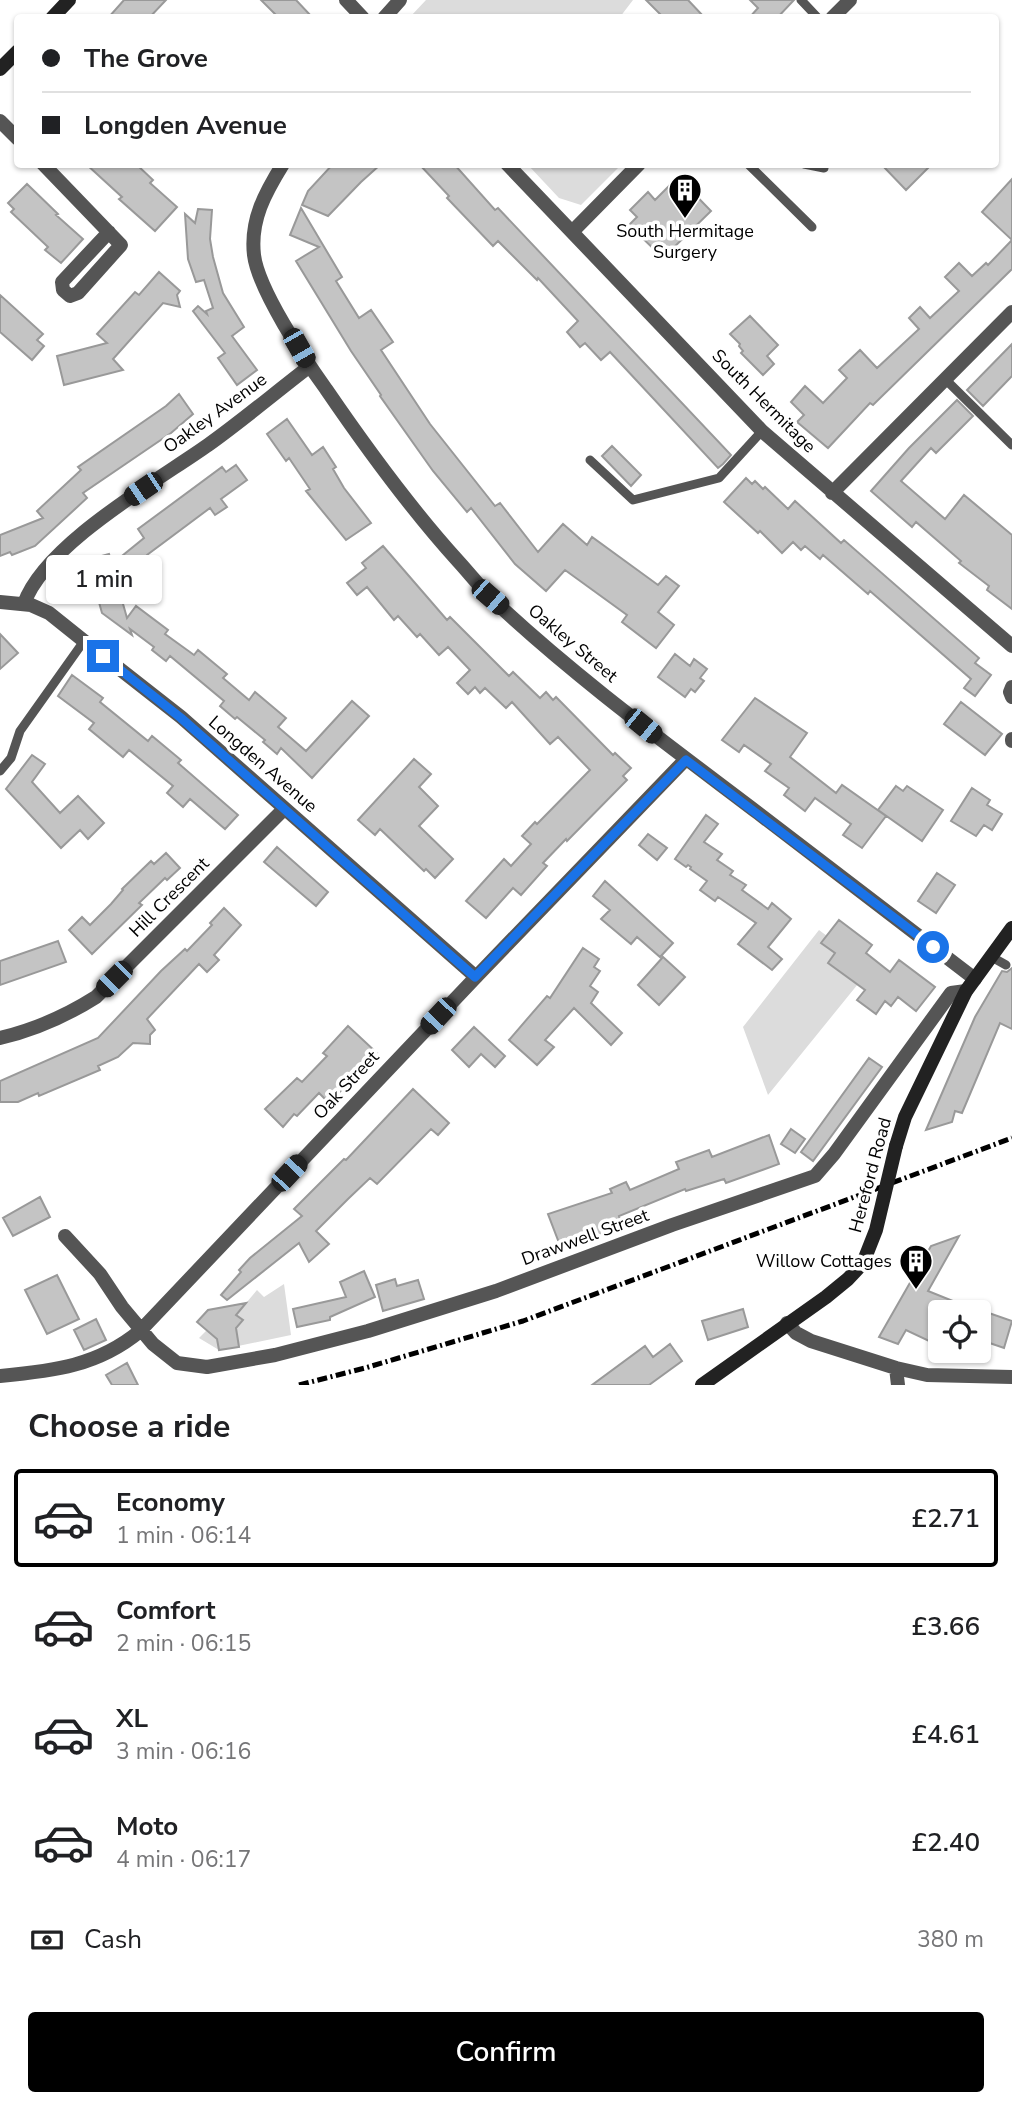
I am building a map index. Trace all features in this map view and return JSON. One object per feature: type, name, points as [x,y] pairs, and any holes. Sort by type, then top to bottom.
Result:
[{"type":"street","points":[[55,14],[69,0]]},
{"type":"street","points":[[346,0],[359,14]]},
{"type":"street","points":[[388,14],[400,0]]},
{"type":"street","points":[[836,14],[850,0]]},
{"type":"street","points":[[0,69],[14,55]]},
{"type":"street","points":[[0,121],[14,135]]},
{"type":"street","points":[[47,168],[109,232],[121,245],[78,293],[70,296],[63,290],[62,282],[109,232]]},
{"type":"street","name":"Oakley Street","points":[[281,168],[262,201],[255,220],[254,258],[259,276],[310,366],[369,452],[432,532],[490,597],[580,675],[686,760],[975,979]]},
{"type":"street","name":"South Hermitage","points":[[511,168],[762,432],[1012,646]]},
{"type":"street","points":[[573,231],[635,168]]},
{"type":"street","points":[[832,492],[1012,312]]},
{"type":"street","name":"Oakley Avenue","points":[[12,603],[98,520],[210,443],[310,366]]},
{"type":"street","name":"Longden Avenue","points":[[12,603],[48,613],[181,718],[475,977]]},
{"type":"street","points":[[1012,687],[1012,697]]},
{"type":"street","name":"Oak Street","points":[[0,1376],[59,1370],[120,1348],[140,1331],[475,977],[686,760]]},
{"type":"street","name":"Hill Crescent","points":[[0,1038],[61,1017],[96,997],[284,809]]},
{"type":"street","name":"Hereford Road","points":[[702,1385],[826,1297],[863,1263],[876,1230],[905,1117],[966,991],[1012,928]]},
{"type":"street","name":"Drawwell Street","points":[[65,1236],[100,1274],[140,1331],[177,1363],[207,1367],[275,1355],[368,1331],[496,1291],[672,1225],[815,1176],[834,1154],[951,993],[966,991]]},
{"type":"street","points":[[787,1323],[796,1333],[811,1340],[896,1368],[927,1375],[1012,1377]]},
{"type":"street","points":[[896,1368],[898,1385]]},
{"type":"lane","points":[[801,0],[814,14]]},
{"type":"lane","points":[[752,168],[812,227]]},
{"type":"lane","points":[[945,379],[1012,445]]},
{"type":"lane","points":[[590,460],[633,500],[719,478],[762,432]]},
{"type":"lane","points":[[0,771],[11,758],[20,731],[84,641]]},
{"type":"lane","points":[[990,956],[1006,965]]},
{"type":"shaded area","points":[[426,0],[633,0],[622,14],[413,14]]},
{"type":"shaded area","points":[[531,168],[618,168],[581,205],[559,198]]},
{"type":"shaded area","points":[[819,930],[827,936],[822,943],[835,953],[828,963],[845,975],[875,963],[768,1095],[743,1027]]},
{"type":"shaded area","points":[[284,1284],[291,1335],[219,1350],[199,1338],[207,1330],[215,1337],[234,1331],[242,1321],[236,1315],[257,1290],[264,1297]]},
{"type":"building","points":[[124,0],[166,0],[153,14],[112,14]]},
{"type":"building","points":[[261,0],[296,0],[309,14],[275,14]]},
{"type":"building","points":[[646,0],[688,0],[701,14],[660,14]]},
{"type":"building","points":[[750,0],[794,0],[781,14],[753,14],[758,8]]},
{"type":"building","points":[[90,168],[140,168],[153,180],[150,183],[177,207],[155,231],[119,199],[122,197]]},
{"type":"building","points":[[329,168],[377,168],[328,216],[302,205],[308,191]]},
{"type":"building","points":[[423,168],[458,168],[731,455],[723,464],[718,468],[610,352],[601,360],[585,343],[580,347],[567,332],[578,321],[538,278],[537,280],[498,241],[493,246],[447,198],[449,196]]},
{"type":"building","points":[[885,168],[928,168],[906,190]]},
{"type":"building","name":"South Hermitage Surgery","points":[[678,177],[711,211],[663,258],[629,225],[637,217],[630,210],[648,192],[655,200]]},
{"type":"building","points":[[1012,179],[1012,240],[982,212]]},
{"type":"building","points":[[27,184],[83,239],[61,263],[45,250],[48,247],[11,212],[14,209],[8,203]]},
{"type":"building","points":[[301,208],[342,277],[336,281],[359,318],[371,310],[393,342],[381,350],[430,424],[495,506],[500,503],[538,552],[563,524],[587,545],[592,537],[658,585],[666,576],[679,586],[658,612],[674,625],[656,648],[622,622],[627,615],[565,570],[546,591],[515,564],[471,508],[467,512],[433,471],[380,396],[296,261],[319,247],[290,235]]},
{"type":"building","points":[[198,209],[212,210],[210,239],[213,257],[223,293],[244,327],[232,336],[257,370],[237,385],[218,358],[225,353],[193,311],[198,306],[207,314],[206,311],[213,308],[204,280],[196,282],[188,259],[185,214],[195,223]]},
{"type":"building","points":[[1012,240],[1012,269],[873,405],[870,403],[828,448],[797,422],[804,415],[791,402],[805,386],[823,403],[847,378],[839,370],[860,350],[877,368],[919,329],[909,318],[920,307],[930,318],[959,291],[945,277],[959,263],[972,276],[986,263],[988,265]]},
{"type":"building","points":[[159,272],[180,291],[177,295],[180,307],[163,303],[113,359],[123,370],[64,385],[57,356],[107,343],[97,334],[135,292],[139,295]]},
{"type":"building","points":[[0,295],[43,334],[37,340],[44,346],[32,360],[0,332]]},
{"type":"building","points":[[750,316],[778,345],[767,356],[774,364],[763,375],[741,353],[743,351],[740,344],[730,334]]},
{"type":"building","points":[[1012,344],[1012,376],[983,406],[967,390]]},
{"type":"building","points":[[179,394],[193,414],[171,433],[83,493],[87,498],[35,546],[12,555],[10,552],[0,556],[0,535],[43,518],[37,511],[81,470],[78,467],[166,406]]},
{"type":"building","points":[[957,400],[973,416],[936,453],[931,448],[901,481],[945,519],[964,495],[1012,535],[1012,609],[987,590],[989,586],[959,563],[961,561],[916,522],[912,527],[871,491]]},
{"type":"building","points":[[287,419],[312,455],[323,447],[336,467],[333,469],[344,488],[371,523],[346,540],[306,491],[310,489],[289,458],[286,461],[267,434]]},
{"type":"building","points":[[612,446],[641,475],[631,486],[602,456]]},
{"type":"building","points":[[236,465],[247,480],[221,499],[227,507],[215,515],[210,508],[147,555],[139,565],[123,573],[120,570],[114,572],[127,618],[136,606],[168,630],[165,634],[194,655],[198,650],[227,674],[223,678],[249,700],[255,692],[286,718],[278,727],[306,751],[352,701],[369,716],[312,778],[281,748],[277,754],[263,742],[265,740],[237,717],[235,719],[220,706],[224,701],[170,656],[166,661],[152,650],[154,647],[130,629],[132,635],[102,613],[87,560],[109,554],[112,564],[144,538],[138,529],[222,467],[226,472]]},
{"type":"building","points":[[746,478],[752,484],[755,481],[763,489],[765,487],[788,509],[795,501],[841,543],[844,540],[979,658],[975,663],[991,675],[975,696],[964,688],[971,679],[870,591],[868,594],[823,555],[820,559],[805,546],[801,550],[793,542],[782,553],[724,502]]},
{"type":"building","points":[[383,546],[447,620],[450,617],[509,676],[513,672],[540,698],[546,692],[553,700],[556,697],[613,755],[615,753],[631,768],[623,776],[627,780],[543,863],[547,866],[521,895],[513,888],[486,918],[466,901],[504,859],[511,866],[531,844],[522,836],[590,770],[558,737],[550,744],[512,702],[506,708],[485,688],[480,693],[475,687],[468,694],[457,683],[470,670],[448,647],[439,655],[420,634],[417,637],[398,616],[394,620],[367,587],[357,595],[347,583],[366,568],[362,563]]},
{"type":"building","points":[[0,634],[18,653],[0,669]]},
{"type":"building","points":[[675,654],[690,666],[694,659],[707,669],[700,678],[704,681],[695,692],[691,689],[685,697],[658,677]]},
{"type":"building","points":[[72,675],[103,698],[100,702],[148,741],[152,736],[181,760],[178,763],[238,815],[225,829],[190,799],[183,807],[167,793],[173,786],[129,750],[123,757],[89,729],[94,723],[58,696]]},
{"type":"building","points":[[755,698],[807,733],[790,757],[836,793],[842,785],[886,816],[862,848],[843,835],[851,824],[815,798],[805,811],[784,795],[789,788],[765,771],[771,764],[744,745],[739,752],[722,740]]},
{"type":"building","points":[[961,702],[1002,734],[985,755],[944,724]]},
{"type":"building","points":[[32,755],[45,764],[32,782],[60,813],[78,796],[104,823],[88,839],[80,830],[61,848],[6,789]]},
{"type":"building","points":[[414,759],[431,774],[419,787],[438,806],[419,826],[453,859],[435,878],[380,829],[375,835],[358,820]]},
{"type":"building","points":[[896,786],[903,791],[907,786],[943,810],[922,841],[878,810]]},
{"type":"building","points":[[972,788],[990,800],[987,805],[1002,814],[992,830],[984,825],[976,836],[951,821]]},
{"type":"building","points":[[706,815],[718,824],[704,842],[722,854],[717,860],[733,871],[730,875],[746,885],[742,890],[768,909],[772,903],[791,919],[768,947],[782,959],[772,970],[738,944],[756,923],[718,897],[715,901],[700,890],[707,881],[690,869],[691,867],[686,867],[675,859]]},
{"type":"building","points":[[648,834],[667,848],[657,860],[639,845]]},
{"type":"building","points":[[277,847],[328,892],[316,906],[264,862]]},
{"type":"building","points":[[166,853],[180,868],[167,880],[165,878],[139,903],[142,905],[92,954],[69,930],[82,917],[90,925],[151,861],[154,864]]},
{"type":"building","points":[[937,873],[955,885],[936,913],[918,901]]},
{"type":"building","points":[[605,881],[673,943],[660,957],[637,937],[631,944],[601,919],[610,910],[593,896]]},
{"type":"building","points":[[224,908],[241,925],[214,955],[219,960],[207,972],[199,964],[147,1019],[155,1030],[150,1035],[150,1044],[133,1043],[118,1057],[98,1066],[100,1070],[39,1096],[38,1093],[18,1102],[0,1102],[0,1081],[98,1038],[161,971],[185,949],[187,951]]},
{"type":"building","points":[[839,920],[872,945],[866,953],[890,972],[899,960],[935,987],[916,1011],[898,997],[891,1006],[885,1001],[876,1014],[857,1000],[865,990],[828,963],[835,953],[821,943]]},
{"type":"building","points":[[58,941],[66,962],[0,985],[0,961]]},
{"type":"building","points":[[583,948],[599,959],[594,967],[600,971],[590,986],[598,992],[591,1003],[622,1033],[611,1045],[574,1008],[545,1040],[554,1047],[537,1065],[509,1040],[547,996],[550,998]]},
{"type":"building","points":[[663,957],[685,977],[659,1005],[638,985]]},
{"type":"building","points":[[1012,968],[1012,1029],[1000,1023],[962,1113],[955,1111],[952,1122],[926,1130],[975,1017],[1002,971],[1007,972]]},
{"type":"building","points":[[348,1026],[377,1053],[329,1103],[319,1093],[283,1127],[265,1109],[297,1078],[302,1082],[327,1056],[323,1053]]},
{"type":"building","points":[[474,1027],[505,1056],[495,1067],[481,1054],[469,1067],[452,1050]]},
{"type":"building","points":[[869,1058],[882,1067],[813,1161],[801,1152]]},
{"type":"building","points":[[413,1089],[449,1123],[438,1135],[431,1129],[377,1184],[370,1178],[348,1199],[316,1231],[329,1244],[309,1262],[299,1243],[227,1300],[221,1295],[250,1258],[302,1216],[294,1209],[346,1160]]},
{"type":"building","points":[[791,1129],[805,1139],[795,1153],[781,1144]]},
{"type":"building","points":[[769,1135],[779,1164],[726,1183],[724,1179],[686,1191],[685,1189],[619,1216],[622,1227],[561,1248],[548,1214],[612,1193],[610,1189],[626,1182],[630,1190],[679,1169],[676,1162],[709,1150],[712,1157]]},
{"type":"building","points":[[40,1197],[50,1217],[13,1236],[3,1218]]},
{"type":"building","name":"Willow Cottages","points":[[959,1236],[928,1291],[950,1300],[928,1300],[928,1341],[906,1330],[898,1344],[879,1337],[931,1246]]},
{"type":"building","points":[[364,1271],[375,1297],[330,1317],[330,1320],[297,1327],[293,1309],[346,1297],[340,1282]]},
{"type":"building","points":[[57,1275],[79,1319],[47,1334],[25,1290]]},
{"type":"building","points":[[395,1279],[397,1286],[418,1280],[424,1299],[383,1311],[376,1285]]},
{"type":"building","points":[[246,1303],[236,1315],[243,1320],[236,1328],[239,1347],[219,1350],[217,1339],[197,1322],[208,1310]]},
{"type":"building","points":[[743,1309],[748,1327],[708,1340],[702,1321]]},
{"type":"building","points":[[991,1314],[1012,1321],[1004,1348],[991,1344]]},
{"type":"building","points":[[96,1319],[106,1340],[84,1350],[74,1330]]},
{"type":"building","points":[[670,1344],[682,1361],[649,1385],[592,1385],[645,1346],[653,1357]]},
{"type":"building","points":[[127,1363],[138,1385],[112,1385],[106,1375]]},
{"type":"railway","points":[[299,1385],[523,1321],[1012,1138]]},
{"type":"place","name":"South Hermitage Surgery","points":[[685,220]]},
{"type":"place","name":"Willow Cottages","points":[[916,1291]]},
{"type":"route","points":[[103,656],[181,718],[475,977],[686,760],[933,947]]}]
